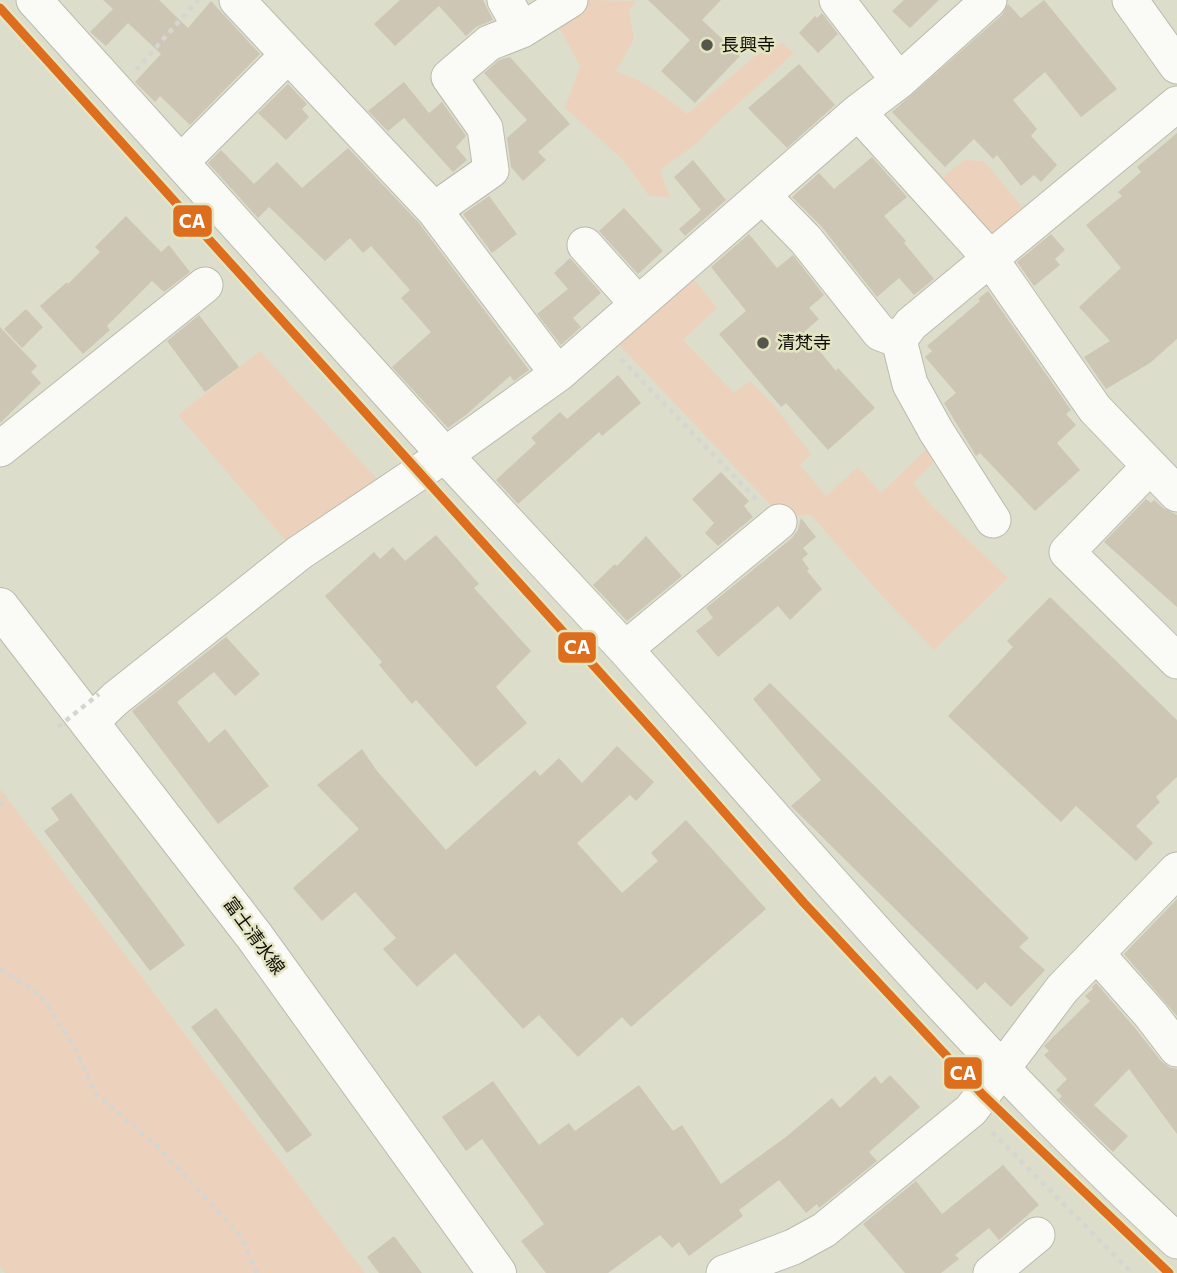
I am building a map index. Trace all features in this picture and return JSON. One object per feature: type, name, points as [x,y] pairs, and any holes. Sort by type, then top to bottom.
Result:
[{"type":"main road","name":"富士清水線","points":[[0,607],[256,937],[497,1273]]},
{"type":"street","points":[[34,0],[445,455],[625,649],[929,989],[1002,1067],[1177,1241]]},
{"type":"street","points":[[237,0],[434,211],[558,374]]},
{"type":"street","points":[[505,0],[522,30]]},
{"type":"street","points":[[434,211],[491,170],[485,128],[449,77],[489,43],[522,30],[570,0]]},
{"type":"street","points":[[838,0],[899,81]]},
{"type":"street","points":[[82,714],[115,699],[299,553],[445,455],[558,374],[858,112],[899,81],[989,0]]},
{"type":"street","points":[[1130,0],[1177,66]]},
{"type":"street","points":[[181,162],[288,55]]},
{"type":"street","points":[[899,340],[911,324],[989,257],[1177,104]]},
{"type":"street","points":[[858,112],[989,257],[1095,409],[1177,494]]},
{"type":"street","points":[[763,196],[806,240],[880,333],[899,340]]},
{"type":"street","points":[[585,245],[637,303]]},
{"type":"street","points":[[0,449],[205,285]]},
{"type":"street","points":[[899,340],[910,384],[936,431],[993,520]]},
{"type":"street","points":[[1149,467],[1067,552],[1177,661]]},
{"type":"street","points":[[625,649],[779,522]]},
{"type":"street","points":[[724,1273],[793,1247],[824,1230],[971,1110],[1062,989],[1177,870]]},
{"type":"street","points":[[1097,954],[1177,1049]]},
{"type":"street","points":[[991,1273],[1037,1235]]},
{"type":"path","points":[[117,92],[198,0]]},
{"type":"path","points":[[601,338],[779,522]]},
{"type":"path","points":[[0,806],[5,796]]},
{"type":"path","points":[[0,969],[40,995],[76,1050],[95,1093],[155,1144],[240,1235],[257,1273]]},
{"type":"path","points":[[971,1110],[1132,1273]]},
{"type":"shaded area","points":[[589,0],[636,1],[629,11],[634,39],[616,71],[653,89],[687,114],[755,56],[782,43],[794,53],[700,141],[660,170],[670,197],[649,196],[624,161],[565,108],[580,66],[560,29]]},
{"type":"shaded area","points":[[909,144],[943,177],[964,160],[984,161],[1029,215],[986,244]]},
{"type":"shaded area","points":[[687,271],[717,308],[683,340],[734,393],[750,381],[772,403],[811,454],[800,465],[826,496],[858,467],[881,493],[932,444],[939,457],[913,483],[932,506],[1008,578],[934,650],[811,515],[780,515],[615,340]]},
{"type":"shaded area","points":[[260,351],[384,487],[293,549],[178,415]]},
{"type":"shaded area","points":[[0,789],[365,1273],[5,1273],[0,1267]]},
{"type":"building","points":[[103,0],[159,0],[188,28],[211,1],[260,54],[190,125],[160,96],[155,102],[135,82],[161,54],[128,23],[106,46],[90,32],[113,9]]},
{"type":"building","points":[[400,0],[483,0],[493,20],[476,27],[466,36],[439,6],[395,46],[374,24]]},
{"type":"building","name":"長興寺","points":[[648,0],[721,0],[702,20],[740,56],[695,103],[661,71],[690,40]]},
{"type":"building","points":[[904,0],[939,0],[910,28],[892,11]]},
{"type":"building","points":[[1044,0],[1117,89],[1081,117],[1045,72],[1013,100],[1037,129],[1031,136],[1057,165],[1041,182],[1034,175],[1021,186],[997,155],[993,159],[974,139],[945,167],[892,112],[1002,15],[1008,4],[1021,18]]},
{"type":"building","points":[[822,13],[838,34],[818,53],[799,33],[815,16],[817,18]]},
{"type":"building","points":[[510,57],[570,124],[538,152],[546,160],[523,181],[511,167],[507,138],[527,120],[484,73],[499,60]]},
{"type":"building","points":[[799,64],[835,105],[787,148],[748,108]]},
{"type":"building","points":[[404,82],[429,113],[442,102],[466,136],[456,147],[467,160],[453,172],[404,118],[388,131],[368,111]]},
{"type":"building","points":[[288,84],[307,104],[302,109],[309,117],[286,140],[258,113]]},
{"type":"building","points":[[1177,133],[1177,339],[1150,363],[1106,389],[1084,357],[1110,341],[1079,307],[1121,268],[1086,225],[1122,196],[1118,192],[1141,172],[1137,167]]},
{"type":"building","points":[[348,148],[419,223],[529,370],[514,381],[510,376],[448,428],[392,367],[431,332],[401,298],[410,290],[371,246],[363,253],[350,238],[325,261],[269,207],[258,218],[208,163],[221,150],[254,184],[277,162],[302,188]]},
{"type":"building","points":[[872,157],[907,197],[884,216],[934,279],[914,295],[899,278],[877,297],[822,227],[792,197],[819,173],[834,189]]},
{"type":"building","points":[[693,160],[726,200],[685,236],[679,229],[701,210],[674,177]]},
{"type":"building","points":[[489,196],[517,234],[492,253],[463,214]]},
{"type":"building","points":[[624,208],[663,251],[638,274],[599,231]]},
{"type":"building","points":[[126,216],[161,252],[169,245],[190,272],[164,292],[152,281],[107,326],[110,330],[83,354],[40,306],[67,282],[68,284],[100,252],[95,247]]},
{"type":"building","points":[[749,234],[777,268],[793,255],[824,295],[809,308],[819,319],[804,332],[836,371],[838,368],[875,408],[828,450],[786,403],[781,407],[719,334],[746,311],[711,267]]},
{"type":"building","points":[[1051,234],[1065,250],[1055,259],[1060,265],[1034,286],[1017,262]]},
{"type":"building","points":[[570,258],[601,293],[573,318],[581,327],[561,345],[537,314],[568,289],[554,273]]},
{"type":"building","points":[[988,291],[1071,410],[1066,414],[1076,425],[1057,443],[1080,470],[1035,511],[980,453],[976,456],[944,403],[956,393],[925,357],[932,351],[927,346]]},
{"type":"building","points":[[26,309],[43,327],[22,348],[4,329]]},
{"type":"building","points":[[199,315],[239,367],[205,392],[167,341]]},
{"type":"building","points":[[0,327],[37,366],[31,372],[41,383],[0,423]]},
{"type":"building","points":[[618,375],[641,403],[602,436],[599,432],[518,504],[496,480],[536,443],[531,438],[560,412],[567,419]]},
{"type":"building","points":[[721,472],[749,501],[744,506],[753,517],[718,546],[705,533],[714,523],[692,499]]},
{"type":"building","points":[[1146,499],[1151,503],[1154,500],[1177,515],[1177,607],[1104,542]]},
{"type":"building","points":[[801,518],[816,537],[803,548],[808,554],[802,559],[809,569],[807,571],[822,589],[790,620],[778,606],[718,657],[696,631],[713,618],[706,608],[792,538],[798,530]]},
{"type":"building","points":[[436,535],[479,584],[474,588],[531,651],[496,687],[527,723],[476,767],[416,700],[412,704],[379,665],[382,662],[325,596],[374,552],[380,559],[393,547],[405,561]]},
{"type":"building","points":[[646,536],[682,576],[627,621],[593,585],[615,564],[617,566]]},
{"type":"building","points":[[1050,597],[1177,720],[1177,777],[1156,797],[1160,802],[1136,826],[1153,843],[1136,861],[1076,806],[1061,822],[948,716],[1013,647],[1007,641]]},
{"type":"building","points":[[226,637],[260,674],[235,696],[214,672],[177,702],[209,743],[225,729],[269,786],[218,824],[132,711]]},
{"type":"building","points":[[770,683],[1029,938],[1019,947],[1045,970],[1011,1007],[985,982],[977,990],[791,806],[821,780],[753,699]]},
{"type":"building","points":[[617,746],[654,782],[636,801],[630,795],[577,843],[622,893],[658,861],[651,853],[686,820],[766,909],[631,1027],[622,1017],[578,1057],[539,1015],[523,1029],[455,953],[417,987],[383,949],[396,938],[355,892],[322,921],[293,888],[359,829],[317,785],[362,749],[377,771],[446,850],[535,770],[540,776],[559,758],[582,783]]},
{"type":"building","points":[[71,793],[185,945],[150,971],[44,831],[59,820],[51,808]]},
{"type":"building","points":[[1177,899],[1177,1016],[1124,954]]},
{"type":"building","points":[[1096,983],[1161,1061],[1177,1069],[1177,1134],[1129,1069],[1094,1105],[1128,1136],[1113,1152],[1059,1099],[1062,1096],[1056,1090],[1067,1079],[1044,1055],[1049,1051],[1044,1046],[1090,1001],[1085,996]]},
{"type":"building","points":[[216,1008],[312,1135],[287,1153],[191,1027]]},
{"type":"building","points":[[890,1075],[920,1107],[869,1152],[877,1161],[819,1208],[817,1204],[806,1213],[779,1180],[739,1210],[743,1216],[689,1256],[679,1242],[672,1248],[660,1235],[608,1273],[546,1273],[521,1241],[544,1224],[482,1139],[466,1151],[442,1117],[493,1081],[539,1145],[569,1123],[575,1131],[639,1085],[673,1131],[682,1125],[721,1184],[786,1137],[832,1098],[840,1108],[875,1076],[881,1084]]},
{"type":"building","points":[[1003,1165],[1039,1205],[999,1240],[989,1228],[955,1255],[959,1259],[941,1273],[905,1273],[863,1224],[916,1181],[942,1214]]},
{"type":"building","points":[[394,1236],[422,1273],[379,1273],[367,1257]]},
{"type":"transit line","name":"CA","points":[[0,8],[659,738],[804,903],[983,1095],[1169,1273]]},
{"type":"place","name":"長興寺","points":[[707,45]]},
{"type":"place","name":"清梵寺","points":[[763,343]]}]
